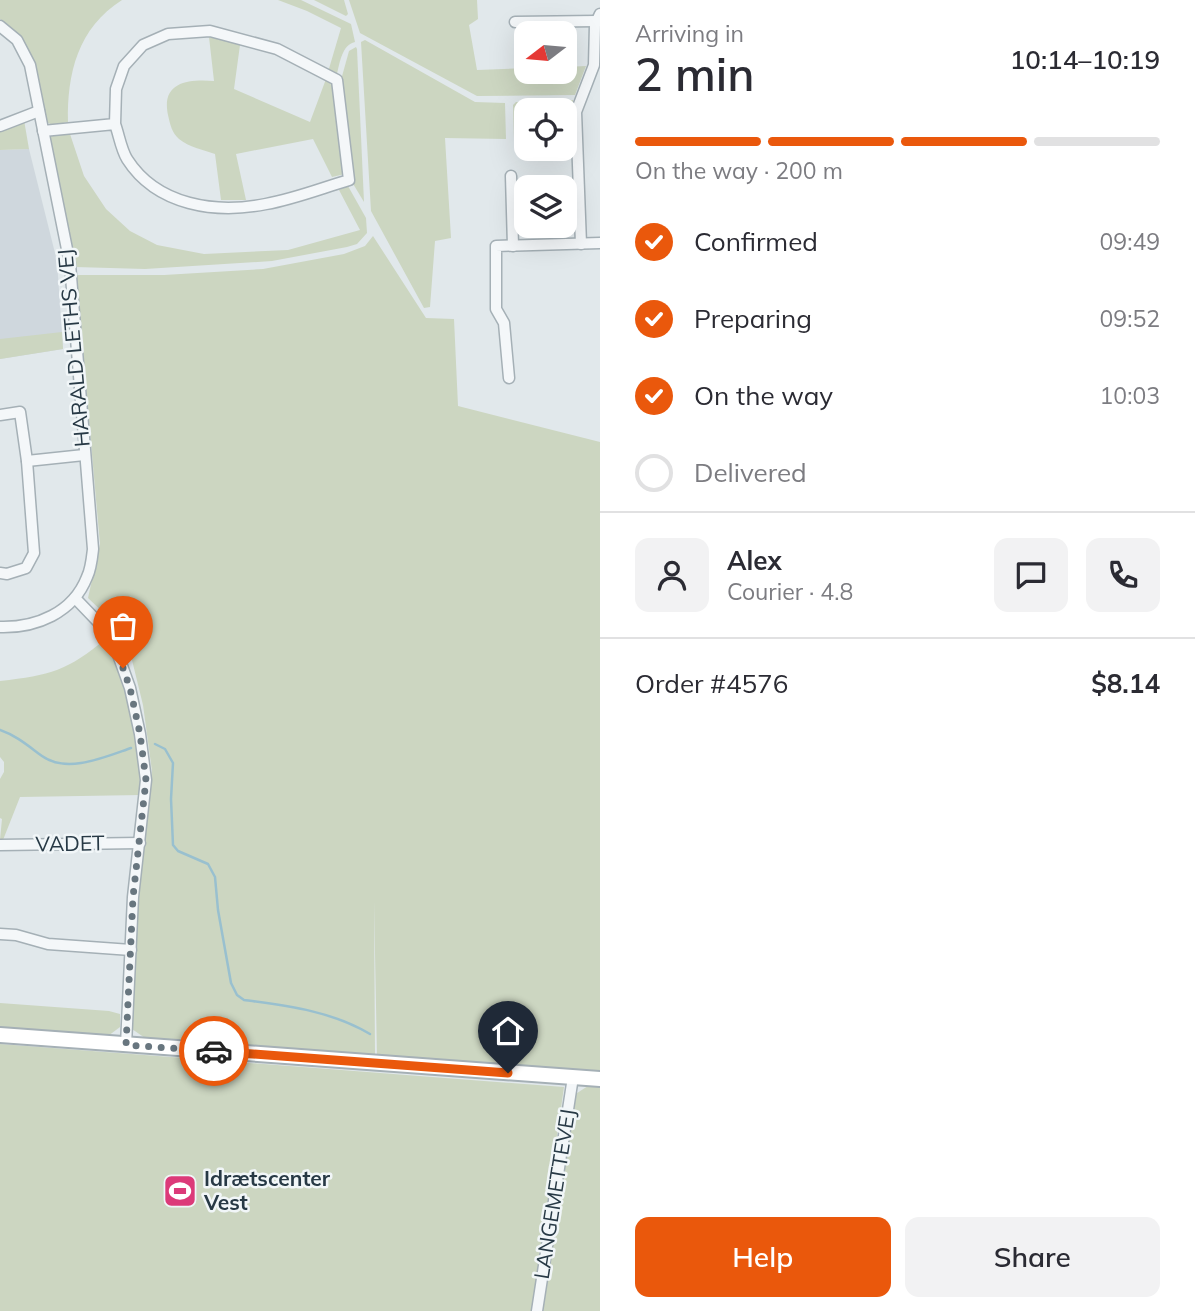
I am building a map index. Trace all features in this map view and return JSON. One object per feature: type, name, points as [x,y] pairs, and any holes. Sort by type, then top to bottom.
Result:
[{"type":"street","points":[[556,21],[597,20],[594,65],[576,112],[582,244]]},
{"type":"street","name":"HARALD LETHS VEJ","points":[[0,26],[18,40],[30,65],[70,264],[93,550],[87,577],[75,598],[55,615],[32,625],[0,627]]},
{"type":"street","points":[[210,32],[277,49],[337,80],[349,180],[266,204],[215,208],[177,201],[145,181],[126,158],[115,124],[116,89],[124,66],[143,45],[168,34],[210,32]]},
{"type":"street","points":[[0,126],[39,111]]},
{"type":"street","points":[[43,131],[115,124]]},
{"type":"street","points":[[511,176],[513,246]]},
{"type":"street","points":[[509,378],[503,323],[496,309],[496,246],[600,243]]},
{"type":"street","points":[[0,415],[20,412],[27,461],[34,553],[26,568],[7,574],[0,573]]},
{"type":"street","points":[[27,461],[84,455]]},
{"type":"street","points":[[75,598],[100,624],[116,649],[130,688],[146,780],[133,897],[126,1045]]},
{"type":"street","name":"VADET","points":[[0,845],[140,843]]},
{"type":"street","points":[[0,934],[16,935],[48,944],[131,950]]},
{"type":"street","points":[[0,1035],[600,1079]]},
{"type":"street","name":"LANGEMETTEVEJ","points":[[537,1311],[573,1077]]},
{"type":"shaded area","points":[[29,149],[57,261],[63,349],[0,359],[0,150]]},
{"type":"green space","points":[[0,0],[122,0],[95,24],[78,53],[70,86],[68,122],[53,125],[46,122],[30,54],[14,31],[0,19]]},
{"type":"green space","points":[[278,0],[301,0],[351,24],[355,42],[344,50],[337,74],[328,72],[341,28]]},
{"type":"green space","points":[[314,0],[344,0],[348,14],[346,16]]},
{"type":"green space","points":[[349,0],[477,0],[478,19],[469,25],[477,70],[514,69],[514,84],[578,84],[578,66],[586,66],[575,95],[477,96],[360,33]]},
{"type":"green space","points":[[209,37],[240,45],[234,89],[310,122],[326,79],[336,90],[345,174],[332,177],[313,139],[236,154],[246,200],[221,200],[215,154],[183,142],[177,137],[171,125],[167,104],[169,95],[179,85],[186,82],[214,81]]},
{"type":"green space","points":[[365,40],[475,102],[505,103],[506,139],[445,138],[451,238],[435,241],[430,307],[424,308],[371,211],[361,42]]},
{"type":"green space","points":[[356,47],[364,202],[352,182],[341,80],[349,51]]},
{"type":"green space","points":[[24,120],[29,149],[0,150],[0,130]]},
{"type":"green space","points":[[53,134],[70,134],[84,176],[106,209],[130,231],[157,245],[204,254],[288,250],[360,230],[339,190],[348,186],[366,218],[367,233],[357,244],[347,247],[272,261],[145,269],[75,267],[49,139]]},
{"type":"green space","points":[[373,236],[426,318],[454,319],[458,406],[600,442],[600,1072],[377,1057],[374,901],[375,1057],[145,1038],[132,1029],[138,903],[152,771],[143,705],[131,656],[111,620],[88,598],[100,544],[76,275],[164,275],[263,269],[344,254],[365,246]]},
{"type":"green space","points":[[62,332],[63,349],[0,359],[0,339]]},
{"type":"green space","points":[[107,638],[122,671],[133,714],[140,758],[141,795],[20,797],[3,840],[0,840],[0,779],[4,772],[4,762],[0,757],[0,681],[58,670],[81,658]]},
{"type":"green space","points":[[0,1003],[109,1011],[120,1014],[120,1027],[108,1036],[0,1028]]},
{"type":"green space","name":"Idrætscenter Vest","points":[[0,1044],[564,1087],[532,1311],[0,1311]]},
{"type":"green space","points":[[588,1086],[600,1087],[600,1311],[543,1311],[574,1095]]},
{"type":"waterway","points":[[0,730],[17,738],[42,756],[63,764],[86,762],[131,748]]},
{"type":"waterway","points":[[155,744],[165,749],[173,763],[173,845],[178,851],[208,864],[215,877],[231,983],[237,995],[244,1000],[325,1015],[370,1034]]},
{"type":"way so far","points":[[123,668],[140,734],[146,780],[133,897],[126,1045],[214,1051]]},
{"type":"place","name":"Idrætscenter Vest","points":[[180,1191]]},
{"type":"route","points":[[214,1051],[508,1073]]}]
